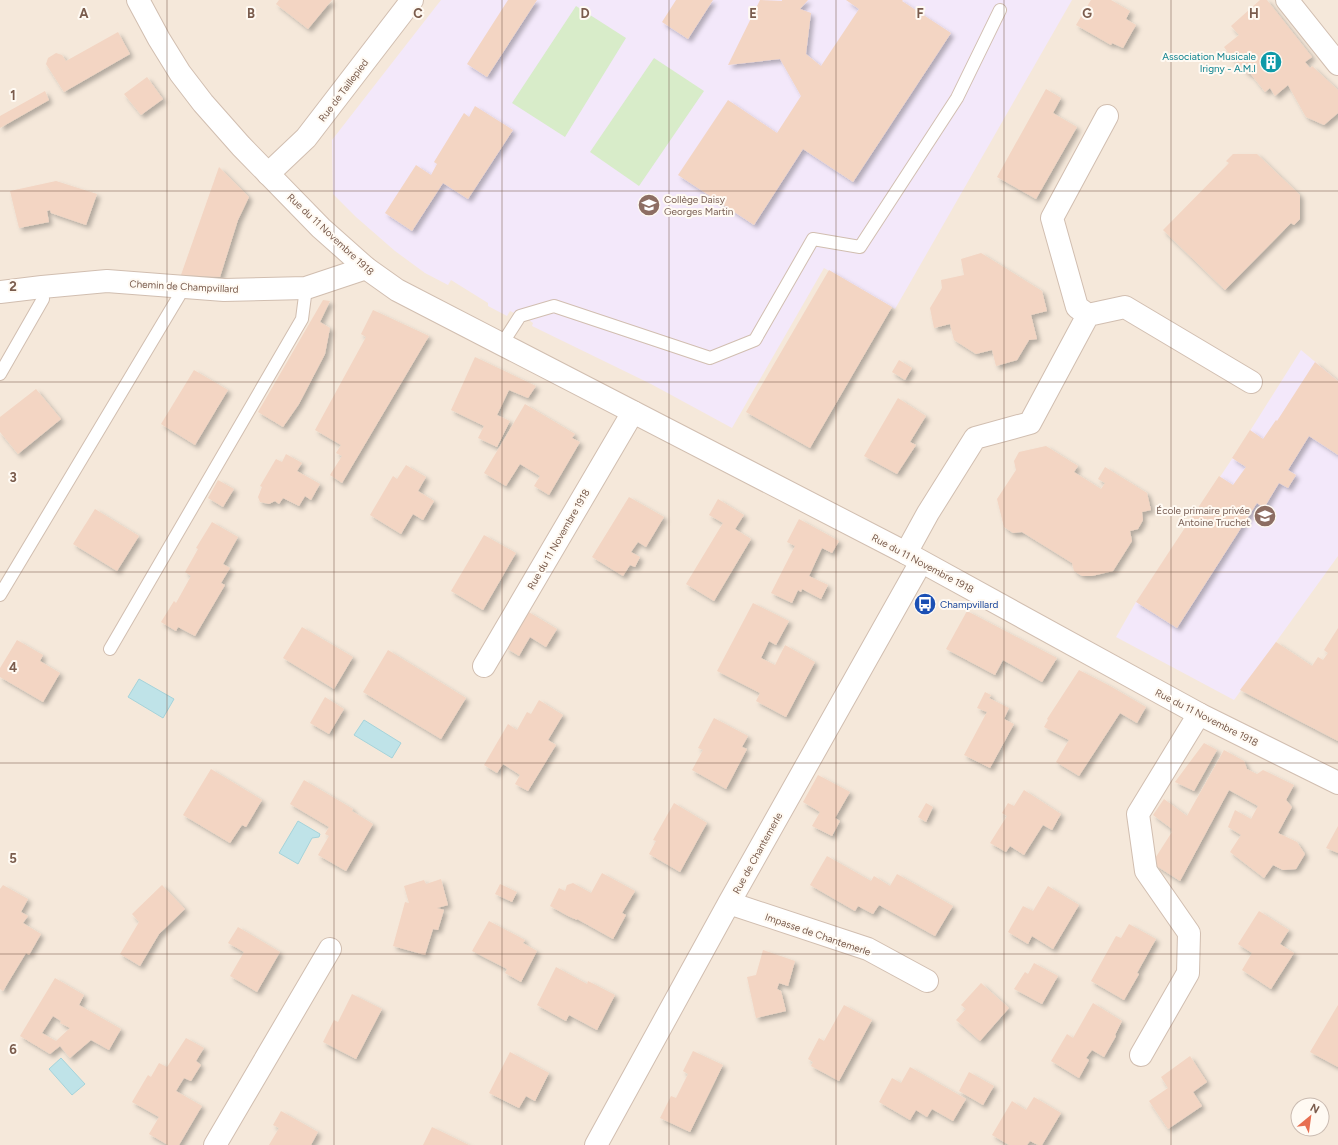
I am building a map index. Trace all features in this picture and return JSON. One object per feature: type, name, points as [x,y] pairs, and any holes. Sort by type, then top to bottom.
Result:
[{"type":"street","name":"Rue du 11 Novembre 1918","points":[[138,0],[159,39],[180,73],[203,103],[241,146],[311,218],[366,268],[397,290],[452,320],[502,344],[914,557],[1199,714],[1338,783]]},
{"type":"street","name":"Rue de Taillepied","points":[[268,174],[306,138],[412,0]]},
{"type":"street","points":[[1287,0],[1338,64]]},
{"type":"street","points":[[1107,116],[1052,218],[1077,307],[1088,315],[1125,307],[1251,382]]},
{"type":"street","name":"Chemin de Champvillard","points":[[0,292],[107,281],[181,288],[224,290],[306,288],[366,268]]},
{"type":"street","name":"Rue de Chantemerle","points":[[596,1145],[914,557],[928,513],[975,438],[1030,423],[1088,315]]},
{"type":"street","name":"Rue du 11 Novembre 1918","points":[[484,666],[633,412]]},
{"type":"street","points":[[1141,1055],[1188,973],[1189,933],[1146,871],[1138,814],[1199,714]]},
{"type":"street","name":"Impasse de Chantemerle","points":[[728,903],[868,949],[927,981]]},
{"type":"street","points":[[215,1145],[330,949]]},
{"type":"lane","points":[[502,344],[520,316],[554,306],[710,358],[755,340],[813,239],[860,247],[957,98],[1000,10]]},
{"type":"lane","points":[[0,374],[43,299],[42,287]]},
{"type":"lane","points":[[0,595],[179,296],[181,288]]},
{"type":"lane","points":[[110,649],[302,318],[306,288]]},
{"type":"shaded area","points":[[0,0],[1338,0],[1338,1145],[0,1145]]},
{"type":"shaded area","name":"Collège Daisy Georges Martin","points":[[441,0],[1072,0],[895,309],[824,268],[732,428],[651,384],[532,326],[533,323],[529,320],[510,311],[507,316],[488,306],[488,303],[451,280],[448,285],[425,273],[395,251],[356,217],[333,194],[332,140]]},
{"type":"shaded area","name":"École primaire privée Antoine Truchet","points":[[1301,350],[1338,381],[1338,556],[1234,700],[1116,637],[1136,602],[1238,450]]},
{"type":"green space","points":[[576,6],[626,38],[565,137],[512,103]]},
{"type":"green space","points":[[654,58],[704,91],[639,186],[590,152]]},
{"type":"water","points":[[139,679],[174,699],[163,718],[128,697]]},
{"type":"water","points":[[364,720],[401,743],[392,758],[354,735]]},
{"type":"water","points":[[298,821],[320,834],[319,837],[312,838],[298,864],[279,853]]},
{"type":"water","points":[[61,1058],[85,1084],[72,1095],[49,1069]]},
{"type":"building","points":[[279,0],[332,0],[308,29],[276,4]]},
{"type":"building","points":[[508,0],[537,0],[487,77],[467,64]]},
{"type":"building","points":[[676,0],[713,0],[688,39],[662,22]]},
{"type":"building","points":[[760,0],[808,0],[800,9],[811,13],[806,54],[821,66],[859,9],[846,0],[903,0],[902,1],[951,33],[853,182],[803,149],[754,225],[678,175],[728,100],[777,133],[801,96],[780,59],[728,65]]},
{"type":"building","points":[[1091,0],[1111,0],[1130,11],[1126,19],[1136,25],[1123,48],[1112,43],[1111,45],[1076,25]]},
{"type":"building","name":"Association Musicale Irigny - A.M.I","points":[[1260,0],[1267,0],[1312,57],[1305,62],[1310,68],[1312,66],[1338,90],[1338,113],[1324,125],[1306,117],[1288,85],[1275,96],[1270,88],[1265,92],[1250,73],[1248,74],[1238,63],[1237,64],[1224,47],[1239,35],[1231,26]]},
{"type":"building","points":[[118,32],[130,54],[64,92],[46,64],[48,58],[56,53],[62,55],[66,61]]},
{"type":"building","points":[[147,77],[163,99],[141,115],[124,94]]},
{"type":"building","points":[[1046,89],[1061,98],[1053,113],[1077,127],[1036,199],[997,177]]},
{"type":"building","points":[[45,91],[49,100],[0,128],[0,116]]},
{"type":"building","points":[[475,106],[513,130],[468,199],[443,183],[412,231],[385,213],[416,165],[431,175],[437,164],[434,162],[464,113],[469,117]]},
{"type":"building","points":[[1233,154],[1257,154],[1300,195],[1300,219],[1294,225],[1291,223],[1225,290],[1163,230],[1229,163],[1226,161]]},
{"type":"building","points":[[219,167],[249,197],[238,220],[220,277],[181,275]]},
{"type":"building","points":[[56,181],[97,194],[86,225],[51,213],[50,210],[47,211],[49,222],[19,228],[10,191]]},
{"type":"building","points":[[981,253],[1042,291],[1047,311],[1031,315],[1037,339],[1029,340],[1017,360],[996,366],[992,350],[976,354],[954,340],[950,324],[934,328],[930,308],[942,288],[941,280],[964,275],[961,259]]},
{"type":"building","points":[[829,270],[892,307],[810,448],[746,412]]},
{"type":"building","points":[[323,300],[330,301],[320,322],[330,328],[325,354],[299,404],[283,427],[258,412]]},
{"type":"building","points":[[373,310],[429,336],[342,483],[330,475],[342,456],[336,453],[341,445],[315,430],[366,337],[361,334]]},
{"type":"building","points":[[475,357],[536,386],[528,398],[509,390],[497,415],[510,421],[497,447],[478,438],[484,426],[451,410]]},
{"type":"building","points":[[899,360],[912,368],[905,380],[892,372]]},
{"type":"building","points":[[1315,362],[1338,381],[1338,455],[1309,436],[1288,470],[1296,475],[1288,488],[1279,483],[1264,508],[1257,503],[1177,628],[1136,602],[1219,476],[1233,485],[1246,467],[1232,458],[1250,430],[1263,439],[1276,420],[1277,421]]},
{"type":"building","points":[[194,370],[228,390],[195,445],[161,424]]},
{"type":"building","points":[[36,389],[61,419],[18,454],[0,432],[0,417]]},
{"type":"building","points":[[898,398],[926,416],[910,442],[916,445],[897,474],[864,456]]},
{"type":"building","points":[[525,404],[575,434],[572,438],[580,442],[549,495],[534,486],[540,476],[520,464],[506,486],[484,473]]},
{"type":"building","points":[[1046,446],[1078,466],[1074,472],[1101,489],[1105,483],[1098,479],[1105,467],[1147,493],[1151,510],[1142,512],[1143,520],[1138,529],[1130,531],[1132,541],[1113,571],[1092,576],[1082,576],[1074,571],[1072,563],[1022,532],[1013,533],[1004,527],[997,499],[1016,470],[1014,461],[1019,452]]},
{"type":"building","points":[[286,454],[302,463],[297,471],[320,484],[311,500],[305,496],[299,506],[283,498],[279,504],[275,501],[269,504],[260,502],[258,497],[262,487],[260,486],[276,459],[282,462]]},
{"type":"building","points":[[406,465],[426,477],[418,491],[434,501],[423,520],[413,514],[401,534],[370,515],[393,476],[397,479]]},
{"type":"building","points":[[218,480],[234,489],[223,507],[208,498]]},
{"type":"building","points":[[629,497],[664,517],[646,547],[638,542],[631,552],[640,557],[635,567],[630,565],[623,576],[592,557]]},
{"type":"building","points":[[718,499],[744,515],[735,529],[751,539],[714,601],[686,584],[723,523],[709,515]]},
{"type":"building","points":[[95,509],[139,536],[117,571],[73,544]]},
{"type":"building","points":[[799,519],[839,541],[832,553],[822,548],[809,576],[828,585],[821,599],[802,589],[801,592],[798,590],[792,603],[771,593],[795,546],[787,542]]},
{"type":"building","points":[[212,522],[238,537],[223,564],[230,568],[221,583],[225,585],[195,636],[178,627],[176,631],[161,622],[174,601],[176,603],[191,576],[185,572],[198,549],[196,548]]},
{"type":"building","points":[[484,535],[516,553],[483,610],[451,591]]},
{"type":"building","points":[[753,603],[789,621],[776,645],[769,641],[761,658],[775,665],[785,645],[815,662],[786,717],[756,701],[760,693],[717,671]]},
{"type":"building","points":[[527,611],[557,629],[546,647],[530,637],[519,656],[506,648]]},
{"type":"building","points":[[967,611],[1057,658],[1042,682],[1003,660],[995,675],[946,649]]},
{"type":"building","points":[[302,627],[353,657],[334,689],[283,658]]},
{"type":"building","points":[[1338,628],[1338,741],[1240,690],[1276,642],[1312,666],[1318,657],[1323,660],[1328,653],[1324,650]]},
{"type":"building","points":[[17,640],[43,655],[40,661],[60,673],[43,702],[0,677],[0,668]]},
{"type":"building","points":[[388,650],[466,698],[441,739],[363,692]]},
{"type":"building","points":[[1079,670],[1146,707],[1137,723],[1120,713],[1079,776],[1056,762],[1069,740],[1044,727],[1048,720],[1047,719]]},
{"type":"building","points":[[985,692],[991,695],[989,698],[1009,708],[1004,719],[1014,724],[990,768],[964,755],[987,712],[977,708]]},
{"type":"building","points":[[325,697],[344,709],[329,734],[310,723]]},
{"type":"building","points":[[539,700],[563,715],[548,740],[556,745],[528,791],[515,784],[520,775],[503,764],[497,773],[484,765],[508,724],[517,730],[527,712],[531,714]]},
{"type":"building","points":[[714,718],[748,736],[742,747],[747,749],[726,789],[692,770],[703,750],[698,748]]},
{"type":"building","points":[[1204,743],[1217,750],[1194,791],[1175,782]]},
{"type":"building","points":[[1224,750],[1244,761],[1247,769],[1257,774],[1263,770],[1294,785],[1286,800],[1292,807],[1278,833],[1297,842],[1305,854],[1296,869],[1283,870],[1273,865],[1264,878],[1230,852],[1241,835],[1228,827],[1235,810],[1251,819],[1258,806],[1229,790],[1180,881],[1152,863],[1172,832],[1172,829],[1153,815],[1164,799],[1187,816]]},
{"type":"building","points":[[211,769],[262,800],[246,827],[242,825],[230,843],[183,815]]},
{"type":"building","points":[[818,775],[850,792],[835,818],[840,821],[832,836],[812,826],[820,812],[803,802]]},
{"type":"building","points":[[304,780],[353,809],[352,811],[373,824],[346,871],[318,855],[329,836],[325,834],[329,827],[290,804]]},
{"type":"building","points":[[1024,790],[1061,814],[1052,830],[1043,825],[1024,855],[1010,846],[1006,852],[990,843],[1007,816],[1002,813],[1008,803],[1014,806]]},
{"type":"building","points":[[674,803],[707,823],[680,872],[649,854],[656,841],[653,840]]},
{"type":"building","points":[[926,803],[933,807],[926,822],[918,817]]},
{"type":"building","points":[[1338,826],[1338,853],[1326,848]]},
{"type":"building","points":[[827,856],[871,881],[874,876],[890,886],[897,874],[953,906],[935,936],[879,905],[873,914],[858,906],[855,911],[810,885]]},
{"type":"building","points":[[602,873],[635,891],[622,913],[626,915],[613,939],[550,906],[559,888],[565,891],[567,885],[573,883],[591,893]]},
{"type":"building","points":[[441,879],[448,905],[437,908],[444,910],[438,930],[433,929],[425,955],[393,946],[405,902],[409,903],[404,886],[424,880],[426,884]]},
{"type":"building","points":[[500,884],[517,892],[512,902],[495,894]]},
{"type":"building","points":[[3,885],[28,899],[21,912],[28,916],[23,923],[41,934],[29,955],[26,953],[3,991],[0,989],[0,889]]},
{"type":"building","points":[[162,885],[185,909],[159,934],[140,966],[120,954],[139,922],[132,914]]},
{"type":"building","points":[[1048,886],[1079,905],[1053,949],[1032,936],[1028,944],[1008,932],[1023,906],[1033,911]]},
{"type":"building","points":[[1259,911],[1289,930],[1280,944],[1294,953],[1271,989],[1242,970],[1252,953],[1238,944]]},
{"type":"building","points":[[489,921],[525,940],[523,943],[537,951],[521,982],[505,973],[507,969],[472,951]]},
{"type":"building","points":[[1129,924],[1156,939],[1137,973],[1139,974],[1124,1000],[1091,981],[1116,936],[1121,938]]},
{"type":"building","points":[[238,927],[280,952],[257,992],[230,976],[244,952],[228,943]]},
{"type":"building","points":[[763,950],[795,961],[788,986],[779,983],[777,989],[781,991],[786,1011],[756,1018],[747,977],[756,975]]},
{"type":"building","points":[[1034,963],[1058,976],[1042,1004],[1014,989],[1025,972],[1028,974]]},
{"type":"building","points":[[556,967],[587,984],[588,981],[615,995],[597,1030],[569,1015],[566,1021],[537,1005]]},
{"type":"building","points":[[55,978],[84,995],[79,1005],[121,1029],[109,1050],[91,1040],[70,1058],[60,1046],[50,1054],[20,1036]],"holes":[[[53,1016],[61,1021],[60,1023],[70,1028],[56,1041],[42,1033]]]},
{"type":"building","points":[[981,983],[1009,1008],[980,1041],[956,1020],[966,1009],[961,1005]]},
{"type":"building","points":[[352,994],[382,1009],[356,1059],[323,1042],[334,1020],[338,1022]]},
{"type":"building","points":[[1093,1003],[1122,1021],[1115,1035],[1116,1036],[1104,1057],[1092,1050],[1086,1058],[1089,1060],[1079,1078],[1051,1061],[1067,1034],[1073,1038]]},
{"type":"building","points":[[844,1005],[872,1020],[839,1081],[811,1066],[813,1062],[808,1059],[819,1038],[824,1041]]},
{"type":"building","points":[[1338,1005],[1338,1067],[1310,1052]]},
{"type":"building","points":[[186,1038],[204,1048],[196,1061],[201,1065],[191,1081],[184,1078],[176,1091],[202,1106],[179,1145],[168,1145],[149,1134],[159,1117],[132,1102],[148,1075],[151,1077],[159,1063],[167,1067]]},
{"type":"building","points":[[693,1051],[723,1065],[690,1132],[660,1118],[671,1096],[676,1098],[688,1074],[683,1071]]},
{"type":"building","points":[[510,1052],[549,1073],[535,1101],[526,1096],[519,1108],[489,1093]]},
{"type":"building","points":[[1190,1056],[1207,1082],[1193,1092],[1202,1106],[1168,1129],[1149,1101],[1168,1088],[1161,1077]]},
{"type":"building","points":[[910,1067],[966,1099],[953,1121],[932,1109],[927,1117],[916,1110],[910,1120],[879,1102],[892,1078],[901,1083]]},
{"type":"building","points":[[969,1072],[994,1086],[983,1105],[959,1091]]},
{"type":"building","points":[[1034,1097],[1061,1113],[1042,1145],[1038,1145],[1030,1141],[1027,1145],[1009,1145],[992,1135],[1012,1101],[1026,1110]]},
{"type":"building","points":[[281,1111],[318,1132],[311,1145],[269,1145],[279,1128],[273,1125]]},
{"type":"building","points":[[432,1127],[469,1145],[423,1145]]},
{"type":"place","name":"Association Musicale Irigny - A.M.I","points":[[1271,62]]},
{"type":"place","name":"Collège Daisy Georges Martin","points":[[649,205]]},
{"type":"place","name":"École primaire privée Antoine Truchet","points":[[1265,516]]},
{"type":"place","name":"Champvillard","points":[[925,604]]}]
